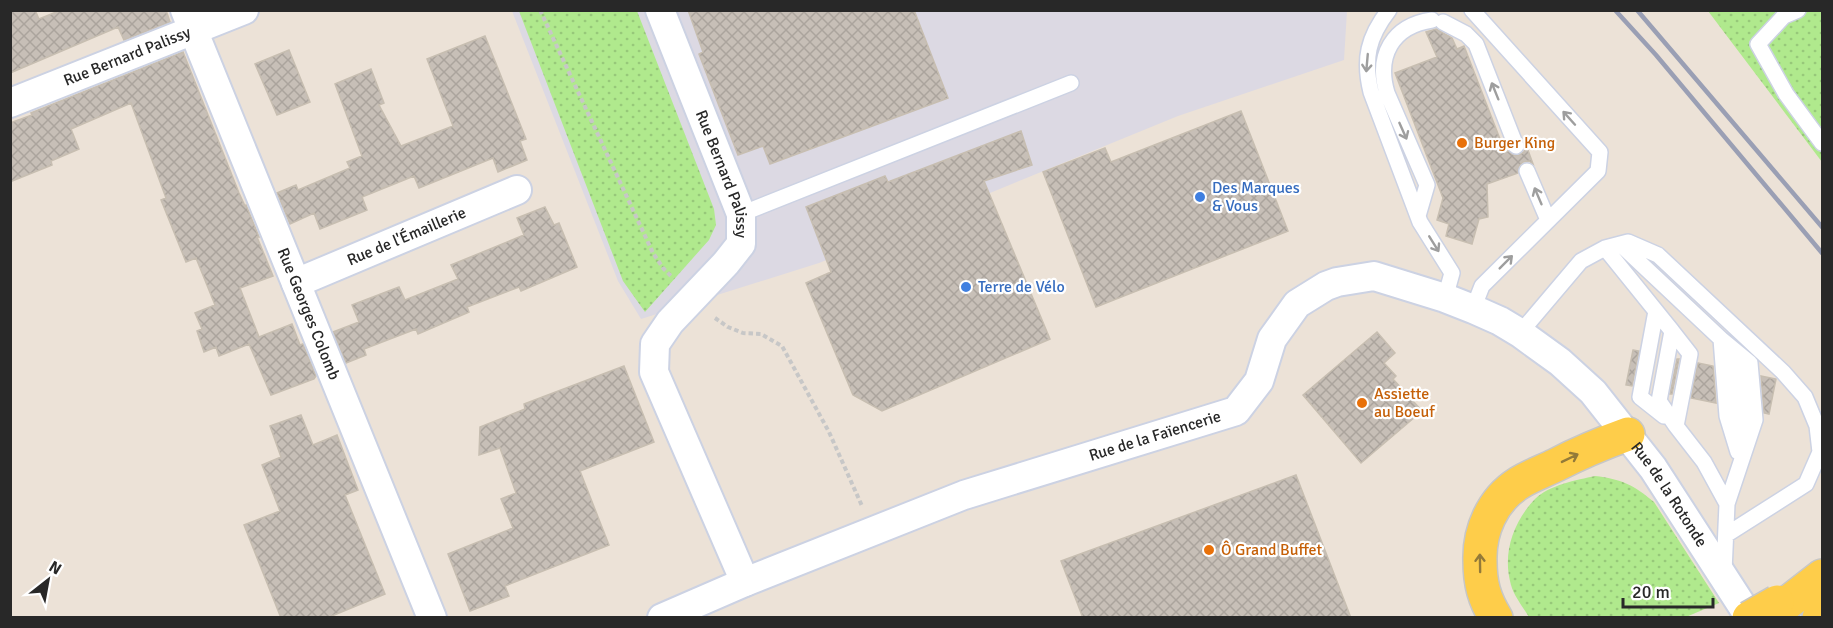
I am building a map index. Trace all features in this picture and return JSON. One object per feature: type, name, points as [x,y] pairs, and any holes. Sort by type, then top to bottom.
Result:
[{"type":"main road","points":[[1496,618],[1487,604],[1480,581],[1480,552],[1486,521],[1498,501],[1518,483],[1584,451],[1628,434]]},
{"type":"main road","points":[[1765,612],[1817,579]]},
{"type":"main road","points":[[1818,618],[1822,614]]},
{"type":"street","name":"Rue Bernard Palissy","points":[[10,103],[190,21],[244,10]]},
{"type":"street","name":"Rue Bernard Palissy","points":[[660,10],[741,214],[741,244],[670,322],[655,344],[654,372],[745,582]]},
{"type":"street","name":"Rue Georges Colomb","points":[[190,21],[432,618]]},
{"type":"street","name":"Rue de l'Émaillerie","points":[[296,283],[517,190]]},
{"type":"street","name":"Rue de la Faïencerie","points":[[662,618],[745,582],[964,495],[1236,411],[1259,381],[1272,339],[1298,304],[1337,282],[1374,276],[1445,298],[1500,321],[1560,362],[1593,392],[1628,434]]},
{"type":"street","name":"Rue de la Rotonde","points":[[1628,434],[1653,468],[1724,578],[1765,612]]},
{"type":"lane","points":[[1389,10],[1377,25],[1371,39],[1366,74],[1418,216],[1452,273],[1445,298]]},
{"type":"lane","points":[[1472,10],[1600,152],[1598,171],[1482,286],[1473,309]]},
{"type":"lane","points":[[1798,10],[1784,16],[1758,44],[1786,94],[1822,143]]},
{"type":"lane","points":[[1418,216],[1427,185],[1383,79],[1387,50],[1407,27],[1438,21],[1467,34],[1476,44],[1516,146]]},
{"type":"lane","points":[[741,214],[1071,83]]},
{"type":"lane","points":[[1527,171],[1548,220]]},
{"type":"lane","points":[[1520,333],[1581,261],[1613,246],[1628,242],[1658,255],[1783,372],[1806,397],[1817,426],[1820,452],[1806,484],[1726,535]]},
{"type":"lane","points":[[1613,246],[1656,311],[1690,354],[1676,426]]},
{"type":"lane","points":[[1613,246],[1750,363],[1755,420],[1739,460],[1727,504],[1724,578]]},
{"type":"lane","points":[[1656,311],[1640,397],[1676,426]]},
{"type":"lane","points":[[1672,331],[1659,401],[1704,462],[1727,504]]},
{"type":"lane","points":[[1721,339],[1727,416],[1739,460]]},
{"type":"shaded area","points":[[512,11],[1347,11],[1344,60],[1178,116],[819,263],[641,319],[618,281]]},
{"type":"green space","points":[[519,11],[637,11],[714,209],[716,225],[709,240],[645,312],[623,281]]},
{"type":"green space","points":[[1708,11],[1822,11],[1822,162]]},
{"type":"green space","points":[[1595,476],[1627,484],[1654,502],[1719,603],[1686,617],[1529,617],[1514,593],[1509,573],[1509,550],[1515,528],[1527,508],[1541,494],[1564,484]]},
{"type":"building","points":[[10,10],[35,10],[39,19],[61,10],[166,10],[170,22],[124,40],[118,27],[10,73]]},
{"type":"building","points":[[688,10],[914,10],[948,98],[770,164],[763,146],[738,155],[699,54],[703,52]]},
{"type":"building","name":"Burger King","points":[[1436,29],[1452,38],[1457,49],[1464,46],[1505,152],[1519,155],[1524,152],[1526,145],[1533,164],[1529,161],[1523,162],[1519,166],[1518,173],[1487,184],[1488,217],[1479,219],[1472,244],[1446,236],[1449,224],[1437,220],[1443,198],[1395,73],[1437,57],[1426,32]]},
{"type":"building","points":[[485,36],[526,139],[520,141],[527,160],[498,172],[493,158],[419,188],[414,176],[362,197],[367,210],[320,229],[314,213],[290,224],[277,193],[296,185],[298,190],[350,168],[347,162],[362,156],[335,84],[371,69],[384,103],[379,105],[401,146],[453,126],[427,59]]},
{"type":"building","points":[[289,50],[310,102],[277,115],[255,64]]},
{"type":"building","points":[[183,52],[273,276],[240,288],[259,337],[292,324],[316,376],[314,379],[271,395],[249,344],[219,356],[216,347],[204,352],[197,331],[202,329],[195,313],[215,305],[196,258],[186,262],[161,200],[166,198],[131,103],[71,129],[79,149],[51,161],[52,165],[10,182],[10,123]]},
{"type":"building","name":"Des Marques & Vous","points":[[1241,111],[1288,231],[1096,307],[1043,172],[1105,148],[1111,162]]},
{"type":"building","points":[[1021,131],[1032,165],[984,181],[1050,339],[882,411],[853,395],[806,283],[831,272],[806,207],[885,176],[888,182]]},
{"type":"building","points":[[545,207],[554,225],[559,223],[577,267],[521,291],[519,287],[467,307],[469,312],[418,334],[416,329],[364,349],[366,355],[346,363],[333,332],[359,322],[352,305],[399,287],[405,300],[458,279],[451,265],[524,235],[517,218]]},
{"type":"building","name":"Assiette au Boeuf","points":[[1377,332],[1395,353],[1384,363],[1396,376],[1393,379],[1422,411],[1361,463],[1303,395]]},
{"type":"building","points":[[1633,350],[1639,351],[1632,386],[1626,385]]},
{"type":"building","points":[[1677,359],[1679,359],[1672,394],[1670,394]]},
{"type":"building","points":[[1698,363],[1713,366],[1716,403],[1691,398]]},
{"type":"building","points":[[624,366],[654,442],[580,471],[609,545],[505,586],[509,596],[470,611],[448,554],[513,528],[501,499],[516,493],[500,448],[479,455],[480,427],[525,409],[524,404]]},
{"type":"building","points":[[1761,376],[1776,379],[1769,414],[1764,413]]},
{"type":"building","points":[[301,415],[313,445],[337,435],[358,490],[345,495],[385,594],[327,618],[281,618],[244,525],[280,511],[262,465],[281,457],[270,426]]},
{"type":"building","name":"Ô Grand Buffet","points":[[1296,475],[1351,618],[1083,618],[1061,561]]},
{"type":"railway","points":[[1615,10],[1656,55],[1822,253]]},
{"type":"railway","points":[[1637,10],[1822,227]]},
{"type":"place","name":"Burger King","points":[[1462,143]]},
{"type":"place","name":"Des Marques & Vous","points":[[1200,197]]},
{"type":"place","name":"Terre de Vélo","points":[[966,287]]},
{"type":"place","name":"Assiette au Boeuf","points":[[1362,403]]},
{"type":"place","name":"Ô Grand Buffet","points":[[1209,550]]}]
